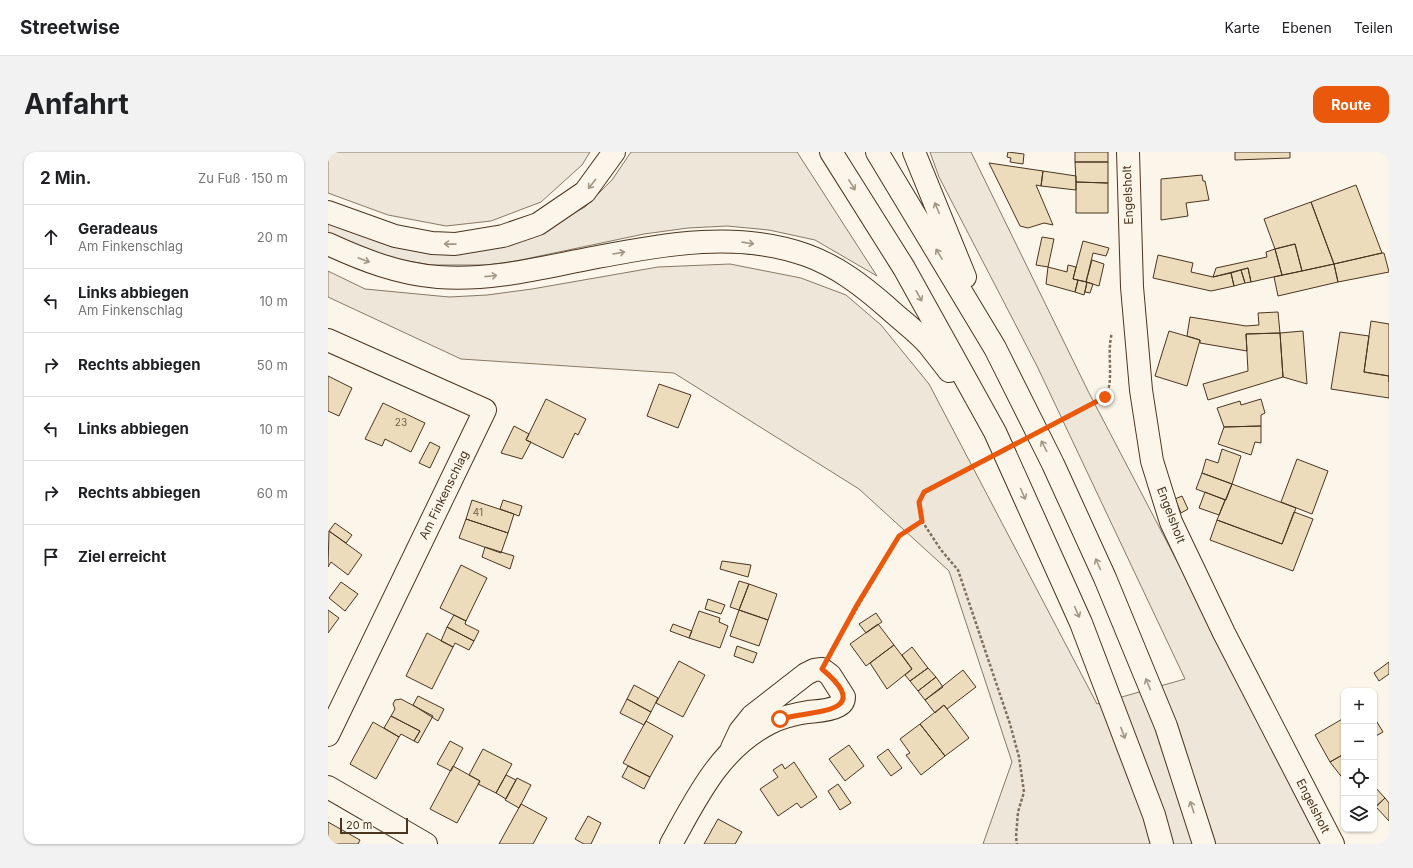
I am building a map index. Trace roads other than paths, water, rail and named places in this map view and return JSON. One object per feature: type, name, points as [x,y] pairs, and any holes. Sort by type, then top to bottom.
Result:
[{"type":"main road","points":[[328,212],[395,236],[432,243],[455,244],[503,236],[538,224],[585,192],[614,152]]},
{"type":"main road","points":[[831,152],[904,268],[996,432],[1082,623],[1154,815],[1162,844]]},
{"type":"main road","points":[[878,152],[995,348]]},
{"type":"main road","points":[[914,152],[995,348],[1053,464],[1105,578],[1166,726],[1204,844]]},
{"type":"main road","name":"Engelsholt","points":[[1128,152],[1132,287],[1141,390],[1152,460],[1171,522],[1224,633],[1333,844]]},
{"type":"main road","points":[[328,244],[359,258],[395,270],[438,277],[482,277],[527,272],[605,256],[702,241],[742,242],[806,254],[829,265],[852,279],[927,343],[996,432]]},
{"type":"main road","name":"Am Finkenschlag","points":[[328,340],[485,410],[328,735]]},
{"type":"main road","points":[[671,844],[703,786],[732,748],[740,731],[752,716],[806,674],[814,670],[822,669],[830,676],[844,697],[843,702],[839,706],[823,711],[780,719],[758,730],[732,748]]},
{"type":"main road","points":[[328,787],[426,844]]}]
